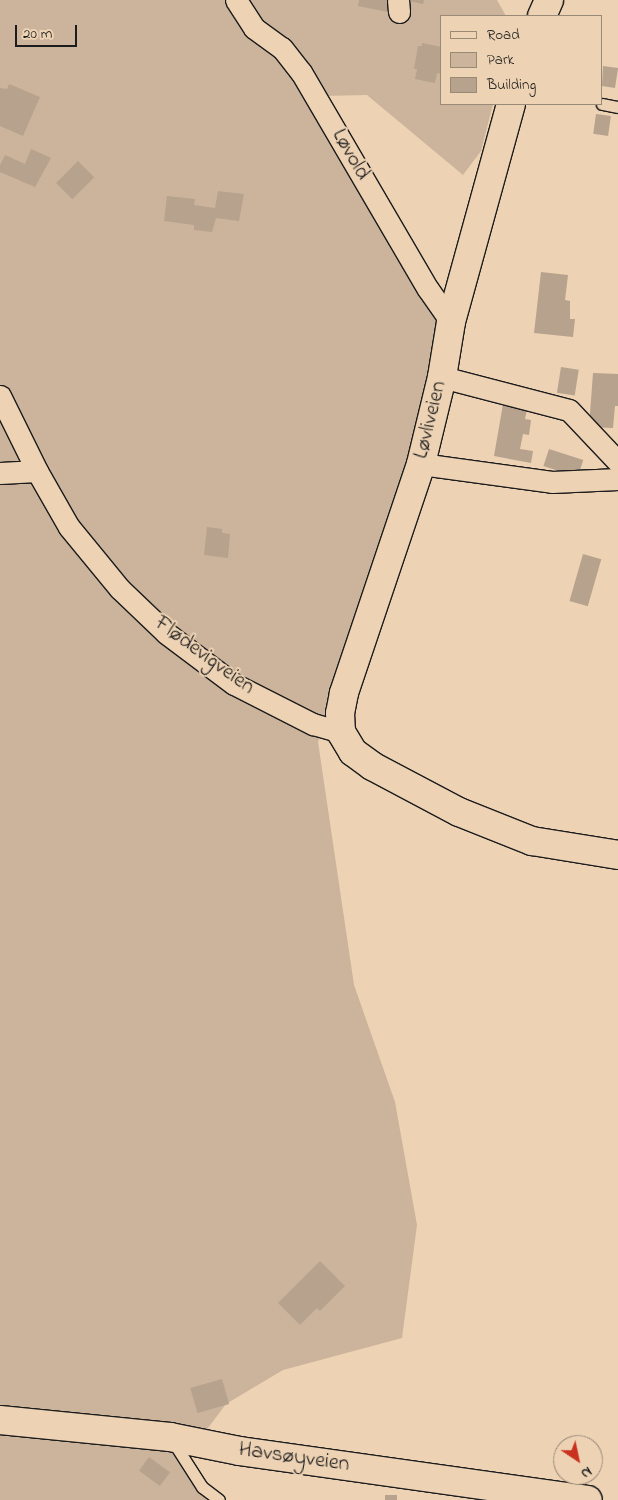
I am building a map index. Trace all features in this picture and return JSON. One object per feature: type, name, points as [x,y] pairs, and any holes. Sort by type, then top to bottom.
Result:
[{"type":"main road","points":[[542,15],[549,0]]},
{"type":"main road","name":"Løvliveien","points":[[341,732],[340,714],[344,693],[421,464],[442,377],[451,322],[511,105]]},
{"type":"main road","points":[[341,732],[353,752],[372,766],[459,812],[532,841],[618,855]]},
{"type":"main road","name":"Havsøyveien","points":[[0,1420],[170,1437],[240,1451],[588,1500]]},
{"type":"street","name":"Løvold","points":[[236,0],[254,28],[282,48],[301,72],[428,289],[451,322]]},
{"type":"street","points":[[442,377],[569,410],[618,462]]},
{"type":"street","name":"Flødevigveien","points":[[0,396],[37,471],[69,527],[120,589],[166,633],[234,684],[312,724],[341,732]]},
{"type":"street","points":[[421,464],[552,482],[618,480]]},
{"type":"street","points":[[0,473],[37,471]]},
{"type":"lane","points":[[603,104],[618,107]]},
{"type":"lane","points":[[170,1437],[202,1487],[219,1500]]},
{"type":"green space","points":[[0,0],[497,0],[505,15],[440,15],[440,105],[493,105],[481,151],[463,175],[367,95],[322,96],[447,315],[405,512],[318,742],[354,985],[395,1102],[417,1225],[402,1338],[283,1370],[226,1404],[184,1460],[221,1500],[0,1500]]},
{"type":"building","points":[[359,0],[390,0],[388,12],[358,6]]},
{"type":"building","points":[[404,0],[424,0],[423,4]]},
{"type":"building","points":[[422,43],[440,47],[440,74],[437,73],[435,83],[415,79],[417,69],[414,69],[418,46],[422,46]]},
{"type":"building","points":[[603,66],[618,68],[615,88],[603,86]]},
{"type":"building","points":[[9,84],[40,97],[23,136],[0,126],[0,88],[7,89]]},
{"type":"building","points":[[596,114],[611,116],[608,136],[593,134]]},
{"type":"building","points":[[31,149],[51,158],[35,187],[0,172],[0,165],[5,155],[25,164]]},
{"type":"building","points":[[78,161],[94,177],[72,199],[56,183]]},
{"type":"building","points":[[218,191],[244,194],[239,221],[216,218],[212,232],[194,230],[194,225],[164,221],[167,196],[195,199],[194,205],[215,208]]},
{"type":"building","points":[[541,272],[568,275],[565,300],[570,301],[570,319],[575,319],[573,337],[534,333]]},
{"type":"building","points":[[561,367],[579,370],[575,395],[557,393]]},
{"type":"building","points":[[593,373],[618,374],[618,406],[615,406],[613,428],[589,427]]},
{"type":"building","points":[[503,404],[527,409],[525,419],[531,420],[529,435],[523,434],[520,449],[533,451],[531,463],[494,456]]},
{"type":"building","points":[[549,449],[583,460],[578,477],[543,466]]},
{"type":"building","points":[[207,527],[222,529],[222,533],[230,534],[228,558],[204,555]]},
{"type":"building","points":[[583,554],[601,559],[588,606],[569,601]]},
{"type":"building","points":[[320,1261],[345,1286],[320,1311],[317,1308],[300,1325],[278,1303]]},
{"type":"building","points":[[222,1379],[229,1404],[197,1413],[190,1388]]},
{"type":"building","points":[[149,1457],[170,1472],[160,1486],[139,1471]]},
{"type":"building","points":[[385,1495],[397,1495],[397,1500],[385,1500]]}]
